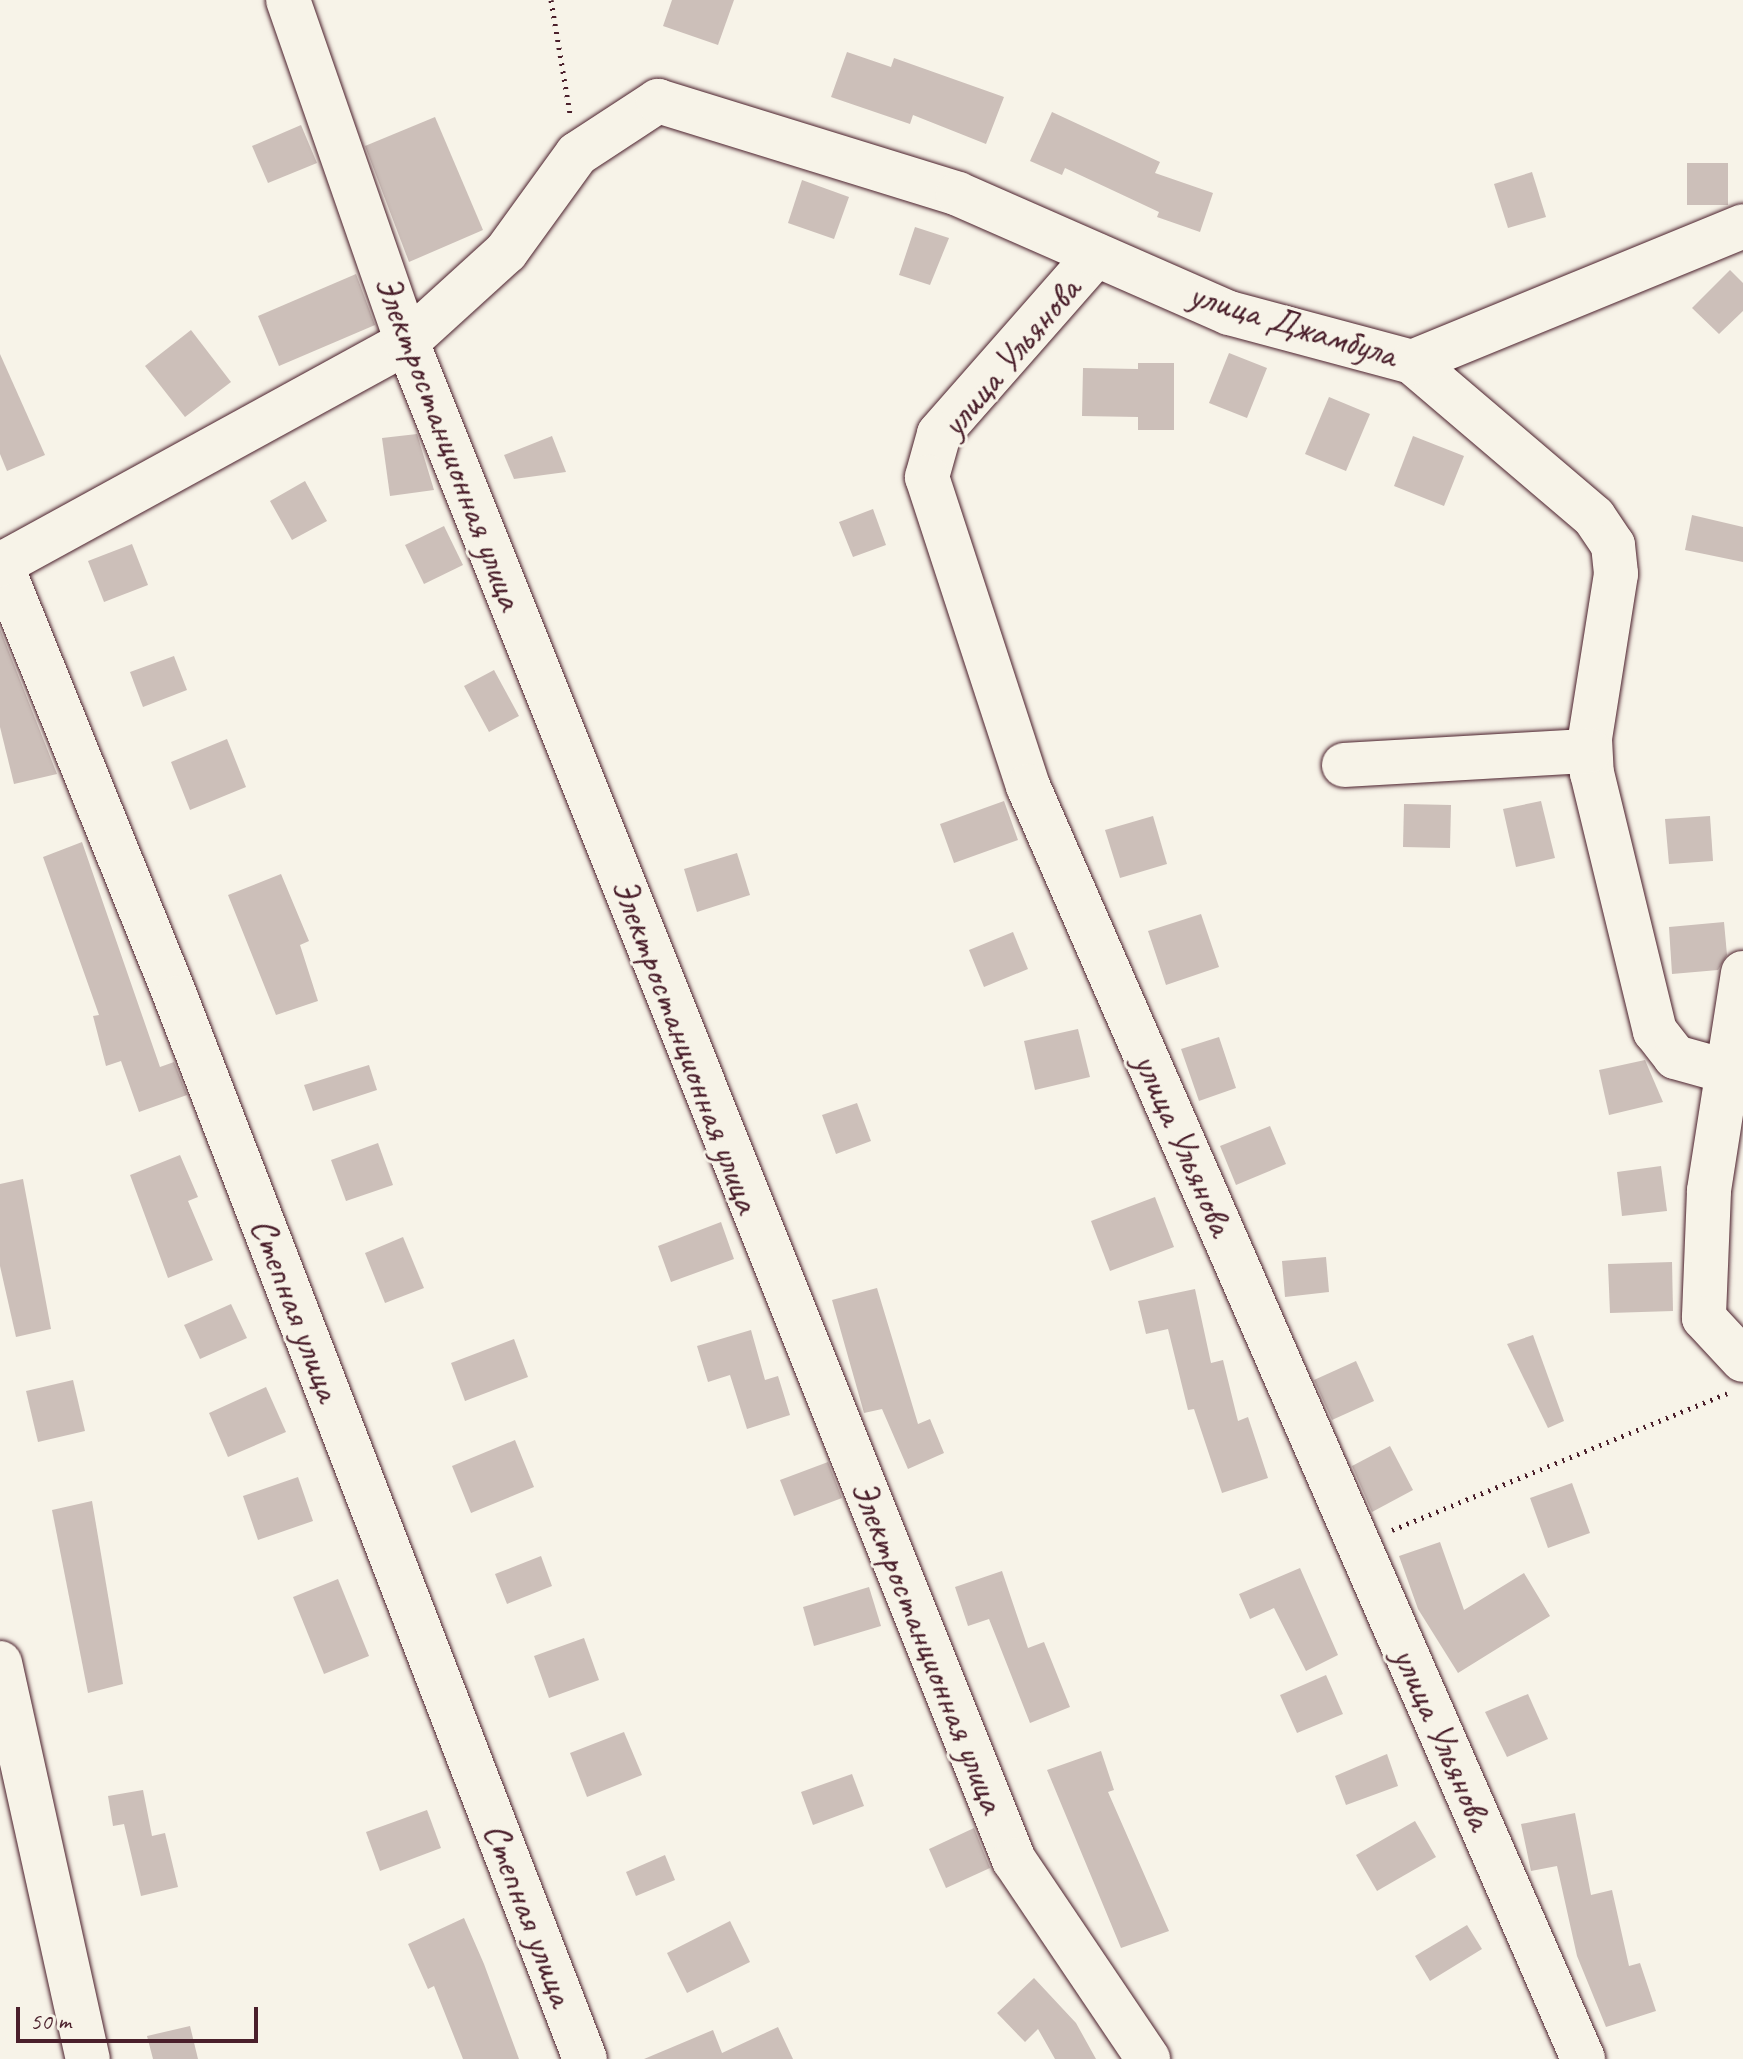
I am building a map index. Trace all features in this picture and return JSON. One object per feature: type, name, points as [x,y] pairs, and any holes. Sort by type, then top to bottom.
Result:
[{"type":"street","name":"Электростанционная улица","points":[[288,0],[407,342],[1014,1860],[1148,2059]]},
{"type":"street","name":"улица Джамбула","points":[[577,154],[658,101],[958,194],[1229,313],[1412,362],[1743,226]]},
{"type":"street","points":[[0,564],[407,342],[506,252],[577,154]]},
{"type":"street","name":"улица Ульянова","points":[[1096,255],[939,434],[927,477],[1028,786],[1583,2059]]},
{"type":"street","points":[[1412,362],[1594,517],[1613,545],[1616,574],[1590,751],[1655,1031],[1675,1057],[1737,1076]]},
{"type":"street","name":"Степная улица","points":[[0,564],[182,1013],[585,2059]]},
{"type":"street","points":[[1344,765],[1590,751]]},
{"type":"street","points":[[1743,973],[1737,1076],[1709,1191],[1704,1318],[1743,1360]]},
{"type":"street","points":[[0,1663],[88,2059]]},
{"type":"path","points":[[551,0],[577,154]]},
{"type":"path","points":[[1358,1543],[1743,1387]]},
{"type":"building","points":[[672,0],[734,0],[718,45],[663,26]]},
{"type":"building","points":[[847,52],[891,67],[894,58],[1004,97],[986,144],[913,115],[910,124],[831,97]]},
{"type":"building","points":[[1052,112],[1160,162],[1155,173],[1213,193],[1200,232],[1157,217],[1159,212],[1065,168],[1062,175],[1030,161]]},
{"type":"building","points":[[435,117],[483,230],[409,262],[365,146]]},
{"type":"building","points":[[301,125],[317,163],[268,183],[252,146]]},
{"type":"building","points":[[1687,163],[1728,163],[1728,205],[1687,205]]},
{"type":"building","points":[[1532,172],[1546,217],[1508,228],[1494,184]]},
{"type":"building","points":[[802,180],[849,197],[834,239],[788,223]]},
{"type":"building","points":[[915,227],[949,238],[930,285],[899,275]]},
{"type":"building","points":[[1730,270],[1743,283],[1743,311],[1719,334],[1692,308]]},
{"type":"building","points":[[356,274],[375,325],[279,366],[258,316]]},
{"type":"building","points":[[191,330],[231,382],[185,417],[145,366]]},
{"type":"building","points":[[1229,353],[1267,368],[1247,418],[1209,403]]},
{"type":"building","points":[[0,354],[45,455],[7,471],[0,454]]},
{"type":"building","points":[[1138,363],[1174,363],[1174,430],[1138,430],[1138,417],[1082,416],[1083,368],[1138,369]]},
{"type":"building","points":[[1329,397],[1370,414],[1346,471],[1305,454]]},
{"type":"building","points":[[417,434],[434,490],[390,496],[382,438]]},
{"type":"building","points":[[552,436],[566,472],[514,479],[504,455]]},
{"type":"building","points":[[1413,436],[1464,456],[1444,506],[1394,486]]},
{"type":"building","points":[[305,481],[327,521],[292,540],[270,501]]},
{"type":"building","points":[[873,509],[886,545],[853,557],[839,522]]},
{"type":"building","points":[[1692,515],[1743,527],[1743,562],[1685,550]]},
{"type":"building","points":[[444,526],[463,565],[424,584],[405,545]]},
{"type":"building","points":[[132,544],[148,585],[104,602],[88,561]]},
{"type":"building","points":[[0,629],[57,774],[14,784],[0,727]]},
{"type":"building","points":[[174,656],[187,690],[143,707],[130,672]]},
{"type":"building","points":[[494,670],[519,716],[489,732],[464,686]]},
{"type":"building","points":[[227,739],[246,787],[190,810],[171,762]]},
{"type":"building","points":[[1004,801],[1018,840],[954,863],[940,824]]},
{"type":"building","points":[[1541,801],[1555,858],[1516,867],[1503,809]]},
{"type":"building","points":[[1404,804],[1451,805],[1450,848],[1403,847]]},
{"type":"building","points":[[1153,816],[1167,864],[1120,878],[1105,830]]},
{"type":"building","points":[[1710,816],[1713,861],[1669,864],[1665,819]]},
{"type":"building","points":[[82,842],[160,1067],[174,1062],[187,1095],[139,1112],[121,1061],[106,1066],[93,1016],[99,1015],[43,857]]},
{"type":"building","points":[[737,853],[750,895],[697,912],[684,869]]},
{"type":"building","points":[[281,874],[309,941],[300,945],[318,1001],[276,1015],[228,895]]},
{"type":"building","points":[[1201,914],[1219,967],[1166,985],[1148,931]]},
{"type":"building","points":[[1724,922],[1727,955],[1718,970],[1672,974],[1669,927]]},
{"type":"building","points":[[1013,932],[1028,969],[984,987],[969,950]]},
{"type":"building","points":[[1078,1029],[1090,1077],[1035,1090],[1024,1041]]},
{"type":"building","points":[[1219,1037],[1236,1088],[1199,1101],[1181,1049]]},
{"type":"building","points":[[1645,1060],[1663,1102],[1609,1115],[1599,1070]]},
{"type":"building","points":[[369,1065],[377,1090],[313,1111],[304,1085]]},
{"type":"building","points":[[857,1103],[871,1141],[836,1154],[822,1115]]},
{"type":"building","points":[[1270,1126],[1286,1164],[1236,1185],[1220,1146]]},
{"type":"building","points":[[378,1143],[393,1185],[346,1201],[331,1160]]},
{"type":"building","points":[[180,1155],[198,1197],[188,1201],[213,1260],[168,1278],[130,1175]]},
{"type":"building","points":[[1661,1166],[1667,1211],[1622,1216],[1617,1172]]},
{"type":"building","points":[[23,1179],[51,1329],[16,1337],[0,1266],[0,1184]]},
{"type":"building","points":[[1155,1197],[1174,1247],[1110,1271],[1091,1221]]},
{"type":"building","points":[[721,1222],[734,1259],[671,1282],[658,1246]]},
{"type":"building","points":[[403,1237],[424,1288],[385,1303],[365,1253]]},
{"type":"building","points":[[1326,1257],[1329,1292],[1285,1297],[1282,1261]]},
{"type":"building","points":[[1672,1262],[1673,1311],[1610,1313],[1608,1264]]},
{"type":"building","points":[[877,1288],[918,1424],[930,1419],[944,1453],[908,1469],[882,1409],[864,1413],[832,1300]]},
{"type":"building","points":[[1195,1289],[1211,1363],[1223,1360],[1238,1421],[1248,1417],[1268,1478],[1222,1493],[1194,1409],[1188,1410],[1168,1329],[1146,1334],[1138,1301]]},
{"type":"building","points":[[231,1304],[247,1338],[200,1359],[184,1325]]},
{"type":"building","points":[[751,1330],[765,1380],[778,1376],[790,1415],[747,1429],[730,1375],[708,1382],[697,1346]]},
{"type":"building","points":[[1533,1335],[1564,1421],[1548,1428],[1507,1344]]},
{"type":"building","points":[[514,1339],[528,1377],[465,1401],[451,1363]]},
{"type":"building","points":[[1356,1361],[1374,1401],[1332,1420],[1314,1380]]},
{"type":"building","points":[[73,1380],[85,1431],[38,1442],[26,1391]]},
{"type":"building","points":[[266,1387],[286,1432],[228,1457],[209,1413]]},
{"type":"building","points":[[515,1440],[534,1487],[471,1513],[452,1466]]},
{"type":"building","points":[[1390,1446],[1413,1490],[1372,1512],[1352,1466]]},
{"type":"building","points":[[828,1462],[842,1498],[794,1516],[780,1480]]},
{"type":"building","points":[[298,1477],[313,1521],[258,1540],[243,1496]]},
{"type":"building","points":[[1572,1483],[1590,1533],[1548,1548],[1530,1498]]},
{"type":"building","points":[[92,1501],[123,1684],[88,1693],[52,1510]]},
{"type":"building","points":[[1440,1542],[1464,1610],[1524,1573],[1550,1616],[1458,1673],[1418,1609],[1399,1556]]},
{"type":"building","points":[[541,1556],[552,1586],[507,1604],[495,1574]]},
{"type":"building","points":[[1300,1568],[1338,1655],[1306,1671],[1274,1608],[1250,1619],[1239,1594]]},
{"type":"building","points":[[1002,1571],[1028,1648],[1044,1642],[1070,1707],[1030,1723],[989,1619],[968,1626],[955,1587]]},
{"type":"building","points":[[338,1579],[369,1656],[324,1674],[293,1597]]},
{"type":"building","points":[[869,1587],[881,1626],[814,1646],[803,1607]]},
{"type":"building","points":[[584,1638],[599,1680],[549,1698],[534,1656]]},
{"type":"building","points":[[1326,1675],[1343,1714],[1297,1733],[1280,1695]]},
{"type":"building","points":[[1528,1694],[1548,1739],[1507,1757],[1485,1712]]},
{"type":"building","points":[[624,1732],[642,1775],[587,1797],[570,1753]]},
{"type":"building","points":[[1101,1751],[1114,1790],[1108,1792],[1169,1931],[1121,1948],[1047,1770]]},
{"type":"building","points":[[1387,1754],[1398,1786],[1346,1805],[1335,1776]]},
{"type":"building","points":[[852,1774],[864,1806],[813,1825],[801,1792]]},
{"type":"building","points":[[143,1790],[152,1836],[165,1833],[178,1887],[141,1896],[124,1824],[113,1826],[108,1796]]},
{"type":"building","points":[[427,1810],[441,1848],[380,1871],[366,1832]]},
{"type":"building","points":[[1575,1813],[1591,1895],[1612,1890],[1629,1966],[1640,1963],[1656,2011],[1606,2027],[1577,1956],[1557,1866],[1531,1871],[1521,1824]]},
{"type":"building","points":[[1415,1821],[1436,1857],[1377,1891],[1356,1855]]},
{"type":"building","points":[[974,1828],[990,1868],[946,1888],[929,1849]]},
{"type":"building","points":[[665,1855],[675,1880],[636,1896],[626,1872]]},
{"type":"building","points":[[464,1918],[519,2059],[463,2059],[434,1986],[428,1989],[408,1944]]},
{"type":"building","points":[[730,1921],[750,1962],[687,1993],[667,1953]]},
{"type":"building","points":[[1467,1925],[1482,1949],[1430,1981],[1415,1956]]},
{"type":"building","points":[[1034,1978],[1076,2023],[1096,2059],[1055,2059],[1038,2029],[1025,2042],[997,2013]]},
{"type":"building","points":[[190,2026],[198,2059],[153,2059],[147,2036]]},
{"type":"building","points":[[778,2027],[793,2059],[644,2059],[713,2030],[722,2053]]}]
